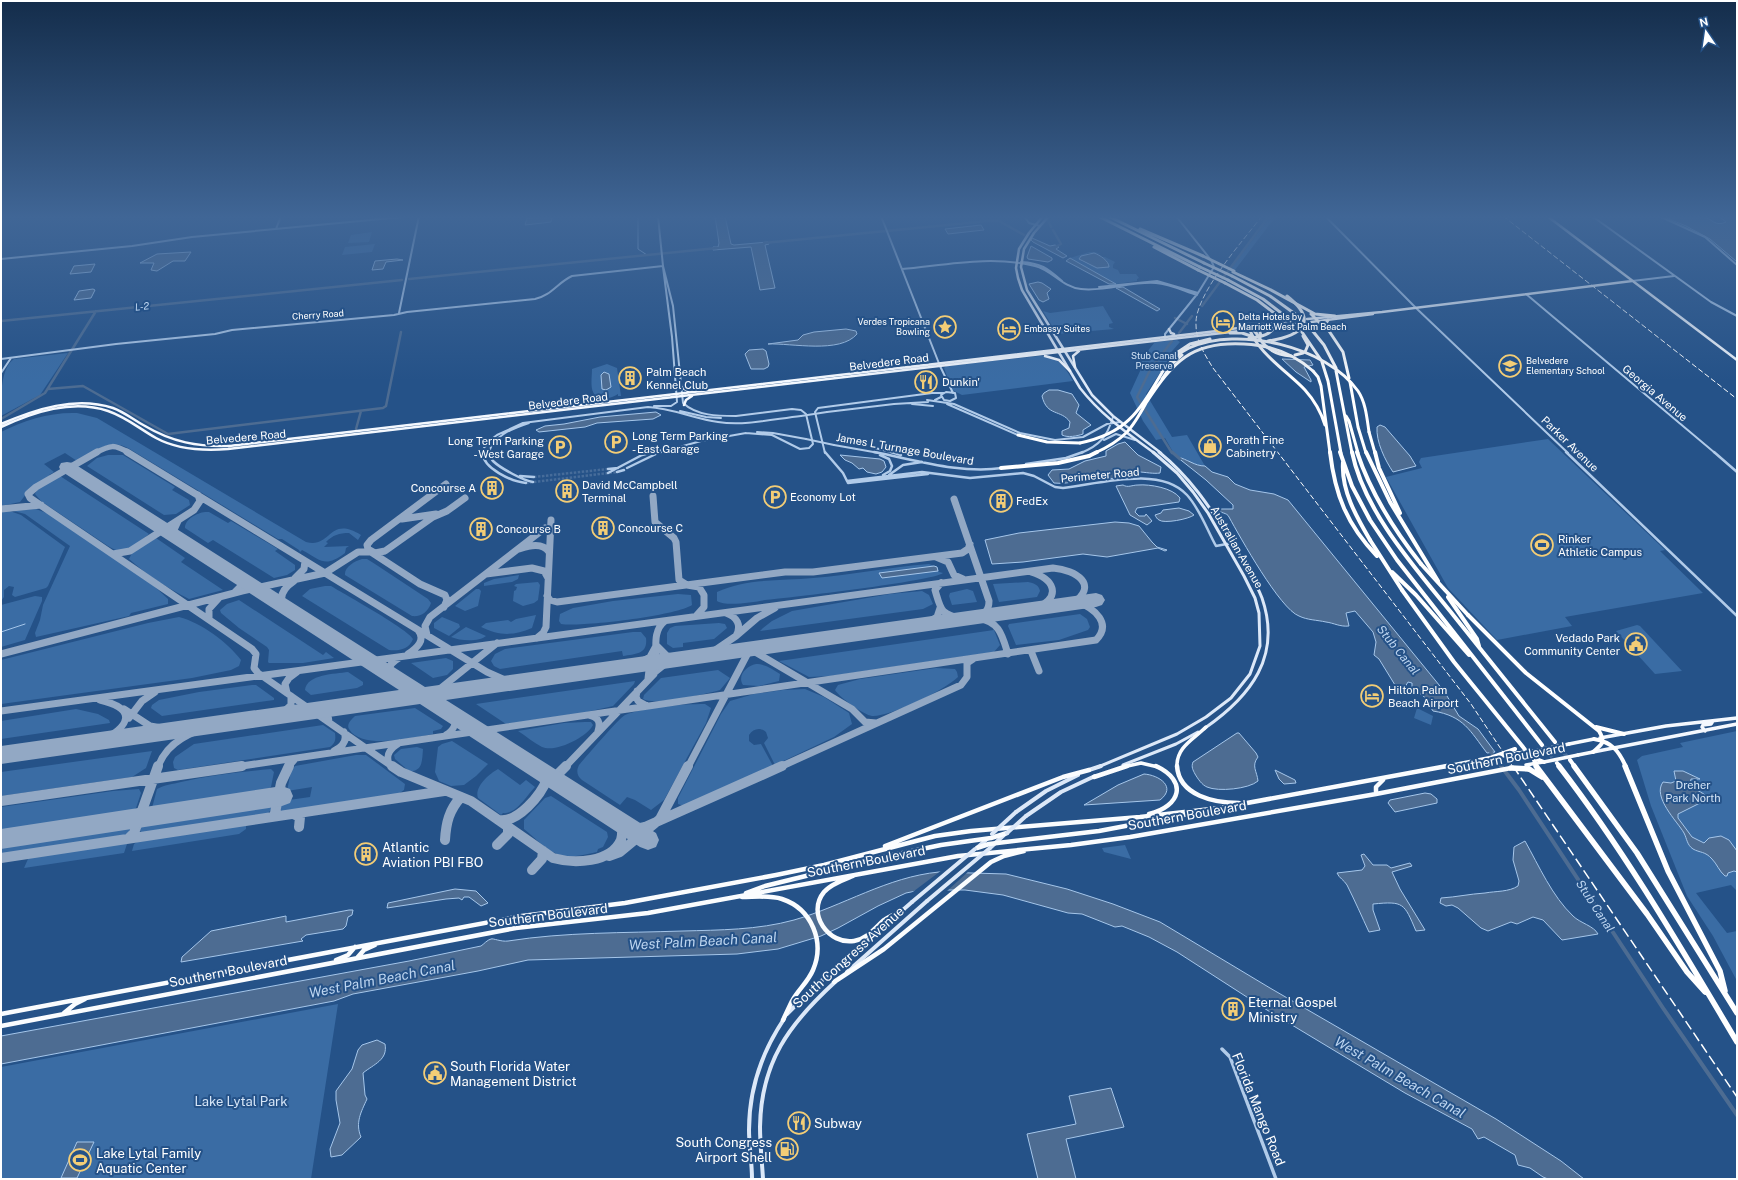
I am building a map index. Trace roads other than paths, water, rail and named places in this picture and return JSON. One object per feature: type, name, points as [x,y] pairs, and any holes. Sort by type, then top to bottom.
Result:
[{"type":"highway","points":[[1018,435],[1047,442],[1080,443],[1104,437],[1124,426],[1137,411],[1175,354],[1183,347],[1212,339],[1256,337],[1268,334],[1275,329],[1277,325],[1274,313],[1257,300],[1200,271]]},
{"type":"highway","points":[[1209,271],[1259,296],[1301,330],[1322,361],[1328,381],[1335,426],[1343,462],[1356,496],[1382,540],[1542,745]]},
{"type":"highway","points":[[1222,271],[1266,293],[1297,319],[1305,322],[1324,345],[1336,370],[1345,415],[1348,441],[1354,464],[1377,514],[1402,551],[1555,742]]},
{"type":"highway","points":[[1001,468],[1058,463],[1089,456],[1108,447],[1123,435],[1134,422],[1176,360],[1184,353],[1195,348],[1224,342],[1276,340],[1288,337],[1298,332],[1305,323],[1304,315],[1297,304],[1286,296],[1233,271]]},
{"type":"highway","points":[[1233,271],[1305,309],[1319,315],[1335,316]]},
{"type":"highway","points":[[1305,309],[1319,321],[1334,338]]},
{"type":"highway","points":[[1328,320],[1325,322],[1325,325],[1344,354],[1357,423],[1366,453],[1378,480],[1438,580]]},
{"type":"highway","points":[[1249,329],[1255,330],[1263,344],[1274,351],[1293,356],[1304,353],[1308,345],[1301,330]]},
{"type":"highway","points":[[1249,329],[1253,337],[1310,396],[1321,415],[1328,437]]},
{"type":"highway","points":[[1262,329],[1260,333],[1263,344]]},
{"type":"highway","points":[[1230,333],[1244,333],[1253,337]]},
{"type":"highway","points":[[1162,372],[1173,359],[1182,352],[1207,342],[1242,339],[1284,346],[1334,368],[1350,382],[1362,400],[1369,432],[1382,474],[1408,530]]},
{"type":"highway","points":[[1160,383],[1180,360],[1189,354],[1204,347],[1225,343],[1254,344],[1277,349],[1298,359],[1313,371],[1318,377],[1321,386],[1334,481],[1342,507],[1354,528],[1377,556]]},
{"type":"highway","points":[[1345,415],[1349,421],[1360,461],[1375,497],[1396,532],[1420,564],[1522,669],[1590,724],[1598,731],[1603,739],[1615,747],[1620,755],[1673,883],[1720,971],[1727,997]]},
{"type":"highway","points":[[1343,462],[1342,474],[1348,492],[1370,540],[1402,590],[1448,654],[1534,761],[1548,783],[1647,914],[1687,972],[1711,998]]},
{"type":"highway","points":[[1392,572],[1421,601],[1456,642],[1482,668]]},
{"type":"highway","points":[[1448,597],[1477,639],[1480,648]]},
{"type":"highway","points":[[1590,724],[1607,731],[1624,734]]},
{"type":"highway","points":[[1206,728],[1180,752],[1177,763],[1180,776],[1190,790],[1207,799],[1219,802],[1248,803]]},
{"type":"highway","points":[[1493,757],[1516,751],[1517,746],[1515,738]]},
{"type":"highway","points":[[1594,739],[1603,739]]},
{"type":"highway","name":"Southern Boulevard","points":[[1516,751],[1535,751],[1594,739]]},
{"type":"highway","points":[[1593,752],[1602,744],[1603,739]]},
{"type":"highway","points":[[1534,761],[1535,751]]},
{"type":"highway","name":"Southern Boulevard","points":[[1544,762],[1593,752]]},
{"type":"highway","name":"Southern Boulevard","points":[[1,1014],[522,916],[638,901],[800,870],[918,839],[959,832],[1140,817],[1220,808],[1493,757]]},
{"type":"highway","points":[[1570,760],[1638,854],[1737,1013]]},
{"type":"highway","points":[[1534,761],[1544,762]]},
{"type":"highway","name":"Southern Boulevard","points":[[1528,767],[1534,761]]},
{"type":"highway","points":[[1094,777],[1141,763],[1155,765],[1166,771],[1175,783],[1177,791],[1175,799],[1165,809],[1140,817]]},
{"type":"highway","points":[[1557,763],[1624,856],[1737,1042]]},
{"type":"highway","points":[[1511,768],[1528,767],[1548,783]]},
{"type":"highway","name":"Southern Boulevard","points":[[1,1026],[530,925],[635,915],[958,856],[1130,837],[1376,794],[1511,768]]},
{"type":"highway","points":[[871,852],[1063,777],[1089,770]]},
{"type":"highway","points":[[1376,794],[1376,787],[1386,778]]},
{"type":"highway","points":[[976,849],[995,844],[1179,817],[1220,808]]},
{"type":"highway","points":[[731,898],[765,886],[879,858],[1007,833]]},
{"type":"highway","points":[[834,982],[884,949],[998,858],[1034,848]]},
{"type":"highway","points":[[860,873],[830,887],[821,897],[818,907],[820,923],[832,937],[845,941],[861,939],[888,917],[903,910]]},
{"type":"highway","points":[[731,898],[774,897],[788,901],[803,911],[812,923],[818,943],[817,956],[813,971],[792,1001],[783,1020]]},
{"type":"highway","points":[[357,958],[364,950],[380,942]]},
{"type":"highway","points":[[332,962],[348,955],[355,947]]},
{"type":"highway","points":[[64,1013],[75,1004],[90,997]]},
{"type":"main road","name":"Australian Avenue","points":[[976,849],[1016,812],[1055,786],[1089,770],[1170,738],[1204,720],[1228,700],[1242,684],[1253,667],[1259,650],[1261,625],[1256,602],[1250,587],[1201,502],[1188,485],[1166,463],[1112,423],[1091,402],[1070,371],[1022,290],[1017,271]]},
{"type":"main road","name":"Australian Avenue","points":[[1007,833],[1031,811],[1061,792],[1176,744],[1206,728],[1228,711],[1246,692],[1259,672],[1266,652],[1268,625],[1263,602],[1255,583],[1207,502],[1189,479],[1152,446],[1113,417],[1092,395],[1027,290],[1022,277],[1022,271]]},
{"type":"main road","points":[[1619,271],[1737,360]]},
{"type":"main road","points":[[1305,322],[1632,281]]},
{"type":"main road","points":[[1305,322],[1315,318],[1382,312]]},
{"type":"main road","name":"Belvedere Road","points":[[1,424],[41,410],[81,404],[100,405],[112,408],[164,436],[179,442],[200,446],[225,446],[681,395],[784,381],[940,364],[1032,356],[1230,333],[1288,320]]},
{"type":"main road","points":[[1255,330],[1291,325]]},
{"type":"main road","points":[[1169,329],[1172,334],[1181,335]]},
{"type":"main road","name":"Belvedere Road","points":[[696,393],[773,385],[1057,348],[1164,336],[1249,329]]},
{"type":"main road","points":[[1075,367],[1073,356],[1081,350]]},
{"type":"main road","points":[[1032,356],[1048,356],[1056,358],[1070,371]]},
{"type":"main road","points":[[773,385],[784,381]]},
{"type":"main road","points":[[681,387],[686,391],[696,393]]},
{"type":"main road","points":[[684,405],[686,400],[696,393]]},
{"type":"main road","name":"Belvedere Road","points":[[1,428],[40,413],[80,407],[107,411],[157,438],[174,445],[200,450],[221,450],[676,395]]},
{"type":"main road","points":[[135,426],[140,423]]},
{"type":"main road","points":[[1603,739],[1666,726],[1737,718]]},
{"type":"main road","points":[[1705,730],[1702,727],[1703,725],[1711,724],[1714,721]]},
{"type":"main road","points":[[1692,733],[1697,730],[1698,723]]},
{"type":"main road","name":"Southern Boulevard","points":[[1593,752],[1737,724]]},
{"type":"main road","name":"South Congress Avenue","points":[[764,1179],[760,1120],[764,1089],[770,1067],[779,1046],[794,1021],[834,982],[1007,833]]},
{"type":"main road","name":"South Congress Avenue","points":[[752,1179],[749,1130],[753,1090],[765,1053],[783,1020],[809,991],[976,849]]},
{"type":"street","points":[[399,314],[408,271]]},
{"type":"street","name":"Cherry Road","points":[[1,359],[67,352],[116,344],[215,334],[232,330],[536,299],[551,293],[562,281],[572,276],[619,271]]},
{"type":"street","points":[[526,483],[512,481],[488,466],[483,457],[484,449],[493,438],[508,429],[526,422],[644,407],[674,406],[677,402],[669,306],[662,271]]},
{"type":"street","points":[[664,271],[672,300],[681,395],[684,405],[712,415],[736,416]]},
{"type":"street","points":[[903,271],[947,383],[957,396],[954,400]]},
{"type":"street","points":[[1048,271],[1060,282],[1074,288],[1091,290],[1122,285],[1156,283],[1197,294]]},
{"type":"street","points":[[1166,340],[1164,336],[1210,277],[1212,271]]},
{"type":"street","name":"Parker Avenue","points":[[1380,271],[1387,278],[1387,280],[1392,283],[1416,308],[1737,616]]},
{"type":"street","points":[[1668,271],[1711,302],[1737,316]]},
{"type":"street","points":[[1632,281],[1675,276]]},
{"type":"street","name":"Georgia Avenue","points":[[1526,294],[1737,472]]},
{"type":"street","points":[[1,373],[11,358]]},
{"type":"street","points":[[672,410],[706,419],[730,423],[747,422],[936,400],[945,392],[947,383]]},
{"type":"street","points":[[848,482],[843,473],[825,453],[816,416],[817,409],[827,406],[953,392]]},
{"type":"street","points":[[935,393],[946,401],[954,400]]},
{"type":"street","points":[[927,400],[947,402],[960,406]]},
{"type":"street","points":[[954,400],[955,403],[960,406],[1018,435]]},
{"type":"street","points":[[894,404],[926,402],[944,404],[963,410],[1018,435]]},
{"type":"street","points":[[894,404],[923,404],[933,406]]},
{"type":"street","points":[[644,407],[672,410],[711,418],[792,409],[800,410],[807,415],[814,444],[807,449],[800,450],[776,436],[746,433]]},
{"type":"street","points":[[1092,434],[1100,437],[1102,442],[1109,432],[1113,417]]},
{"type":"street","points":[[534,477],[524,477],[516,474],[494,462],[491,458],[490,450],[492,445],[500,437],[513,429],[529,423],[548,419]]},
{"type":"street","points":[[1000,425],[1022,433],[1055,440],[1075,439],[1092,434],[1107,424],[1120,422]]},
{"type":"street","name":"James L Turnage Boulevard","points":[[681,447],[746,433],[770,432],[964,469],[1001,468],[1069,457],[1087,451],[1116,434],[1135,440]]},
{"type":"street","points":[[608,473],[649,453],[681,447]]},
{"type":"street","points":[[617,472],[626,469],[650,456],[681,447]]},
{"type":"street","points":[[871,447],[917,460]]},
{"type":"street","points":[[872,452],[887,458],[892,464],[890,470],[879,477]]},
{"type":"street","points":[[875,480],[888,476],[906,464],[931,463]]},
{"type":"street","points":[[608,469],[620,467]]},
{"type":"street","name":"Perimeter Road","points":[[848,482],[922,472],[975,478],[1023,473],[1034,476],[1055,487],[1063,488],[1139,479],[1159,480],[1173,485],[1184,493],[1216,546],[1226,544]]},
{"type":"street","points":[[516,474],[524,480],[534,482]]},
{"type":"street","name":"Perimeter Road","points":[[848,482],[940,474]]},
{"type":"street","points":[[1226,544],[1232,543]]},
{"type":"street","name":"Florida Mango Road","points":[[1222,1049],[1230,1057],[1276,1179]]},
{"type":"water","points":[[71,271],[91,271],[91,272],[70,274]]},
{"type":"water","points":[[756,271],[771,271],[775,288],[760,290]]},
{"type":"water","points":[[1085,271],[1093,271],[1116,284],[1109,284]]},
{"type":"water","points":[[1038,282],[1051,289],[1047,293],[1049,299],[1043,302],[1039,300],[1029,284]]},
{"type":"water","points":[[1123,287],[1160,309],[1157,311],[1116,288]]},
{"type":"water","points":[[95,290],[91,298],[74,300],[79,291]]},
{"type":"water","points":[[846,329],[856,331],[857,334],[849,340],[839,344],[815,346],[768,344],[798,340],[803,335],[814,332]]},
{"type":"water","points":[[763,349],[766,351],[769,364],[768,367],[764,369],[751,369],[745,354],[749,350]]},
{"type":"water","points":[[1282,359],[1310,360],[1313,365],[1304,367],[1311,382],[1296,372]]},
{"type":"water","points":[[604,372],[609,374],[611,387],[606,390],[602,389],[601,375]]},
{"type":"water","points":[[1049,390],[1058,390],[1072,394],[1079,405],[1076,413],[1091,425],[1083,430],[1083,434],[1070,437],[1062,435],[1062,431],[1069,428],[1070,422],[1063,415],[1051,410],[1044,403],[1042,396]]},
{"type":"water","points":[[656,412],[661,415],[653,419],[597,423],[585,427],[539,432],[536,430],[545,426],[600,417]]},
{"type":"water","points":[[1380,425],[1385,427],[1410,456],[1416,466],[1393,472],[1384,456],[1378,439],[1377,427]]},
{"type":"water","points":[[1125,442],[1138,455],[1161,467],[1160,473],[1133,472],[1123,475],[1119,479],[1097,477],[1060,483],[1054,483],[1048,475],[1052,470],[1069,469],[1085,461],[1106,456],[1106,451]]},
{"type":"water","points":[[840,455],[880,459],[884,461],[886,467],[882,472],[876,474],[867,472],[863,468],[859,469]]},
{"type":"water","points":[[1177,457],[1205,466],[1212,472],[1228,477],[1235,484],[1250,490],[1274,494],[1288,500],[1444,691],[1459,716],[1478,729],[1495,752],[1487,753],[1471,731],[1459,721],[1444,713],[1433,711],[1428,700],[1412,687],[1412,683],[1408,682],[1405,687],[1395,685],[1379,659],[1374,655],[1376,642],[1373,632],[1355,611],[1346,613],[1349,626],[1346,626],[1305,618],[1291,611],[1271,587],[1228,515],[1220,512],[1218,509],[1233,509],[1233,505],[1206,480]]},
{"type":"water","points":[[1149,485],[1161,487],[1177,495],[1180,498],[1179,502],[1137,508],[1135,512],[1139,516],[1145,516],[1146,514],[1152,521],[1147,525],[1130,515],[1116,486]]},
{"type":"water","points":[[1179,508],[1189,511],[1194,515],[1182,519],[1162,521],[1157,519],[1155,515],[1161,513],[1163,510]]},
{"type":"water","points":[[1115,522],[1129,523],[1139,526],[1157,547],[1167,550],[1165,551],[1158,548],[1107,557],[1083,554],[1023,562],[992,564],[985,540],[1019,533]]},
{"type":"water","points":[[934,566],[937,567],[938,571],[882,578],[879,573]]},
{"type":"water","points":[[1239,733],[1258,757],[1255,766],[1258,781],[1248,786],[1233,789],[1212,789],[1205,786],[1200,782],[1194,773],[1192,767],[1193,762]]},
{"type":"water","points":[[1275,770],[1295,780],[1296,783],[1284,784],[1279,779]]},
{"type":"water","points":[[1674,771],[1683,771],[1700,779],[1691,779],[1690,785],[1707,797],[1706,800],[1678,814],[1678,818],[1692,837],[1704,843],[1709,838],[1721,836],[1729,840],[1737,851],[1737,872],[1734,871],[1728,873],[1727,876],[1725,876],[1709,856],[1689,846],[1684,833],[1667,809],[1661,795],[1660,788],[1663,782],[1671,783],[1676,781]]},
{"type":"water","points":[[1144,774],[1160,779],[1164,782],[1167,791],[1160,800],[1084,805],[1118,785]]},
{"type":"water","points":[[1425,793],[1431,794],[1437,799],[1437,803],[1395,812],[1388,803],[1390,800]]},
{"type":"water","points":[[1525,841],[1546,880],[1565,908],[1579,921],[1596,931],[1598,934],[1562,940],[1543,920],[1533,917],[1517,924],[1511,922],[1488,931],[1481,928],[1458,908],[1452,905],[1446,906],[1440,903],[1441,898],[1502,891],[1518,886],[1519,881],[1513,860],[1514,847]]},
{"type":"water","points":[[1364,854],[1373,865],[1387,865],[1391,868],[1410,863],[1412,866],[1392,872],[1400,889],[1425,930],[1416,931],[1409,915],[1402,906],[1391,903],[1383,903],[1373,904],[1373,910],[1380,930],[1369,932],[1347,885],[1337,873],[1362,870],[1365,866],[1361,855]]},
{"type":"water","name":"West Palm Beach Canal","points":[[939,872],[1006,874],[1067,889],[1113,904],[1160,922],[1270,988],[1496,1119],[1561,1161],[1584,1179],[1548,1179],[1530,1168],[1518,1165],[1515,1155],[1484,1137],[1478,1139],[1472,1129],[1405,1093],[1267,1010],[1177,952],[1149,937],[1122,926],[1115,927],[1082,914],[1068,913],[1003,895],[965,890],[921,890],[906,893],[821,936],[778,949],[737,954],[528,960],[478,971],[353,994],[334,1001],[1,1064],[1,1036],[409,961],[481,946],[488,940],[492,939],[505,941],[573,934],[724,930],[767,926],[812,914],[901,880]]},
{"type":"water","points":[[455,889],[476,891],[488,903],[481,906],[469,897],[464,897],[462,900],[459,898],[446,899],[387,908],[388,903]]},
{"type":"water","points":[[353,910],[352,915],[348,917],[346,926],[343,929],[306,935],[301,939],[303,941],[181,962],[182,957],[211,931],[286,916],[286,922]]},
{"type":"water","points":[[377,1040],[385,1044],[385,1049],[382,1058],[363,1073],[365,1095],[367,1099],[359,1122],[359,1132],[361,1137],[342,1155],[331,1157],[330,1149],[340,1123],[336,1091],[352,1069],[358,1050],[362,1045]]},
{"type":"water","points":[[1111,1088],[1124,1127],[1066,1139],[1076,1179],[1038,1179],[1027,1134],[1076,1124],[1069,1096]]},
{"type":"water","points":[[77,1142],[94,1142],[77,1178],[61,1178]]},
{"type":"waterway","name":"L-2","points":[[409,279],[488,271]]},
{"type":"waterway","name":"Stub Canal","points":[[1202,306],[1228,271]]},
{"type":"waterway","name":"L-2","points":[[96,311],[402,280]]},
{"type":"waterway","name":"L-2","points":[[1,321],[96,311]]},
{"type":"waterway","points":[[1,419],[45,393],[96,311]]},
{"type":"waterway","name":"Stub Canal","points":[[1186,324],[1192,316]]},
{"type":"waterway","points":[[1175,318],[1186,324]]},
{"type":"waterway","name":"Stub Canal","points":[[1179,333],[1186,324]]},
{"type":"waterway","points":[[48,389],[83,386],[168,434],[383,408],[386,406],[401,332]]},
{"type":"waterway","name":"Stub Canal","points":[[1172,341],[1150,370],[1137,397],[1172,453]]},
{"type":"waterway","points":[[356,429],[361,411]]},
{"type":"waterway","name":"Stub Canal","points":[[1172,452],[1180,459]]},
{"type":"waterway","points":[[1,632],[25,624]]},
{"type":"waterway","name":"Stub Canal","points":[[1490,751],[1502,767]]},
{"type":"waterway","name":"Stub Canal","points":[[1501,766],[1519,790],[1663,1008],[1737,1115]]},
{"type":"tunnel","points":[[1291,325],[1299,324]]},
{"type":"tunnel","points":[[534,477],[608,469]]},
{"type":"tunnel","points":[[526,483],[617,472]]},
{"type":"tunnel","points":[[1556,744],[1570,760]]},
{"type":"tunnel","points":[[1542,745],[1556,762]]},
{"type":"railway","points":[[1220,271],[1211,284],[1197,313],[1196,331],[1207,358],[1213,368],[1471,704],[1513,767]]},
{"type":"railway","points":[[1573,271],[1737,399]]},
{"type":"railway","points":[[1513,766],[1737,1097]]},
{"type":"place","name":"Delta Hotels by Marriott West Palm Beach","points":[[1223,322]]},
{"type":"place","name":"Verdes Tropicana Bowling","points":[[945,327]]},
{"type":"place","name":"Embassy Suites","points":[[1009,329]]},
{"type":"place","name":"Belvedere Elementary School","points":[[1510,366]]},
{"type":"place","name":"Palm Beach Kennel Club","points":[[630,378]]},
{"type":"place","name":"Dunkin'","points":[[926,382]]},
{"type":"place","name":"Long Term Parking - East Garage","points":[[616,442]]},
{"type":"place","name":"Porath Fine Cabinetry","points":[[1210,446]]},
{"type":"place","name":"Long Term Parking - West Garage","points":[[560,447]]},
{"type":"place","name":"Concourse A","points":[[492,488]]},
{"type":"place","name":"David McCampbell Terminal","points":[[567,491]]},
{"type":"place","name":"Economy Lot","points":[[775,497]]},
{"type":"place","name":"FedEx","points":[[1001,501]]},
{"type":"place","name":"Concourse C","points":[[603,528]]},
{"type":"place","name":"Concourse B","points":[[481,529]]},
{"type":"place","name":"Rinker Athletic Campus","points":[[1542,545]]},
{"type":"place","name":"Vedado Park Community Center","points":[[1636,644]]},
{"type":"place","name":"Hilton Palm Beach Airport","points":[[1372,696]]},
{"type":"place","name":"Atlantic Aviation PBI FBO","points":[[366,854]]},
{"type":"place","name":"Eternal Gospel Ministry","points":[[1233,1009]]},
{"type":"place","name":"South Florida Water Management District","points":[[435,1073]]},
{"type":"place","name":"Subway","points":[[799,1123]]},
{"type":"place","name":"South Congress Airport Shell","points":[[787,1149]]},
{"type":"place","name":"Lake Lytal Family Aquatic Center","points":[[80,1160]]},
{"type":"park label","name":"Stub Canal Preserve","points":[[1154,362]]},
{"type":"park label","name":"Dreher Park North","points":[[1693,791]]},
{"type":"park label","name":"Lake Lytal Park","points":[[241,1101]]}]
